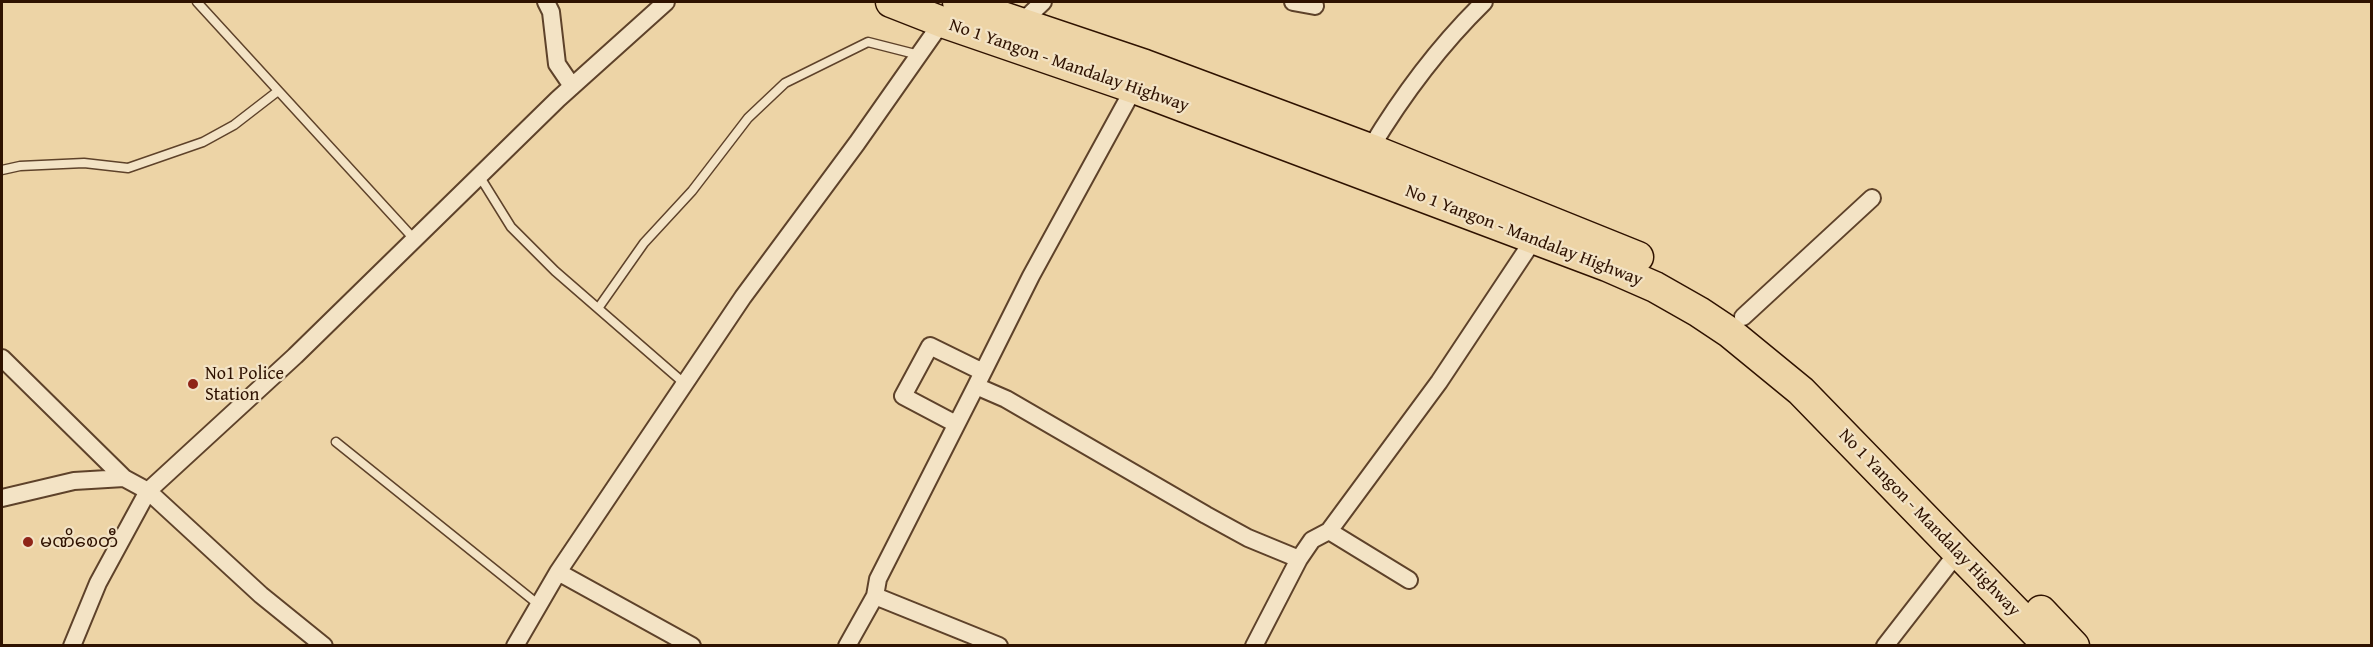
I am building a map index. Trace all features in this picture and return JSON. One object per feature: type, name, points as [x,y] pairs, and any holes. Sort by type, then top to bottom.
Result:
[{"type":"highway","name":"No 1 Yangon - Mandalay Highway","points":[[891,2],[1022,22],[1370,149],[1658,266],[1743,317],[1814,377],[2074,645]]},
{"type":"highway","name":"No 1 Yangon - Mandalay Highway","points":[[950,12],[1134,88],[1655,287],[1729,332],[1801,391],[2049,645]]},
{"type":"street","points":[[546,2],[550,12],[557,64],[572,86]]},
{"type":"street","points":[[72,645],[98,583],[148,491],[287,364],[572,86],[666,2]]},
{"type":"street","points":[[1022,22],[1043,2]]},
{"type":"street","points":[[1293,2],[1315,6]]},
{"type":"street","points":[[1370,149],[1413,83],[1447,39],[1484,2]]},
{"type":"street","points":[[515,645],[558,572],[743,297],[950,12]]},
{"type":"street","points":[[848,645],[875,596],[878,579],[1031,276],[1134,88]]},
{"type":"street","points":[[1743,317],[1872,198]]},
{"type":"street","points":[[1254,645],[1299,559],[1312,540],[1329,531],[1439,382],[1534,239]]},
{"type":"street","points":[[957,424],[903,396],[930,346],[1006,399],[1248,538],[1299,559]]},
{"type":"street","points":[[2,358],[124,478],[148,491],[261,596],[324,645]]},
{"type":"street","points":[[2,498],[74,481],[124,478]]},
{"type":"street","points":[[1329,531],[1409,580]]},
{"type":"street","points":[[1885,645],[1958,552]]},
{"type":"street","points":[[558,572],[692,645]]},
{"type":"street","points":[[875,596],[999,645]]},
{"type":"lane","points":[[197,2],[415,240]]},
{"type":"lane","points":[[599,307],[644,243],[692,191],[748,118],[785,83],[868,42],[919,55]]},
{"type":"lane","points":[[2,170],[20,166],[84,163],[128,168],[204,142],[234,125],[279,91]]},
{"type":"lane","points":[[480,177],[511,227],[555,271],[685,384]]},
{"type":"lane","points":[[336,442],[539,604]]},
{"type":"place","name":"No1 Police Station","points":[[193,384]]},
{"type":"place","name":"မဏိစေတီ","points":[[28,542]]}]
